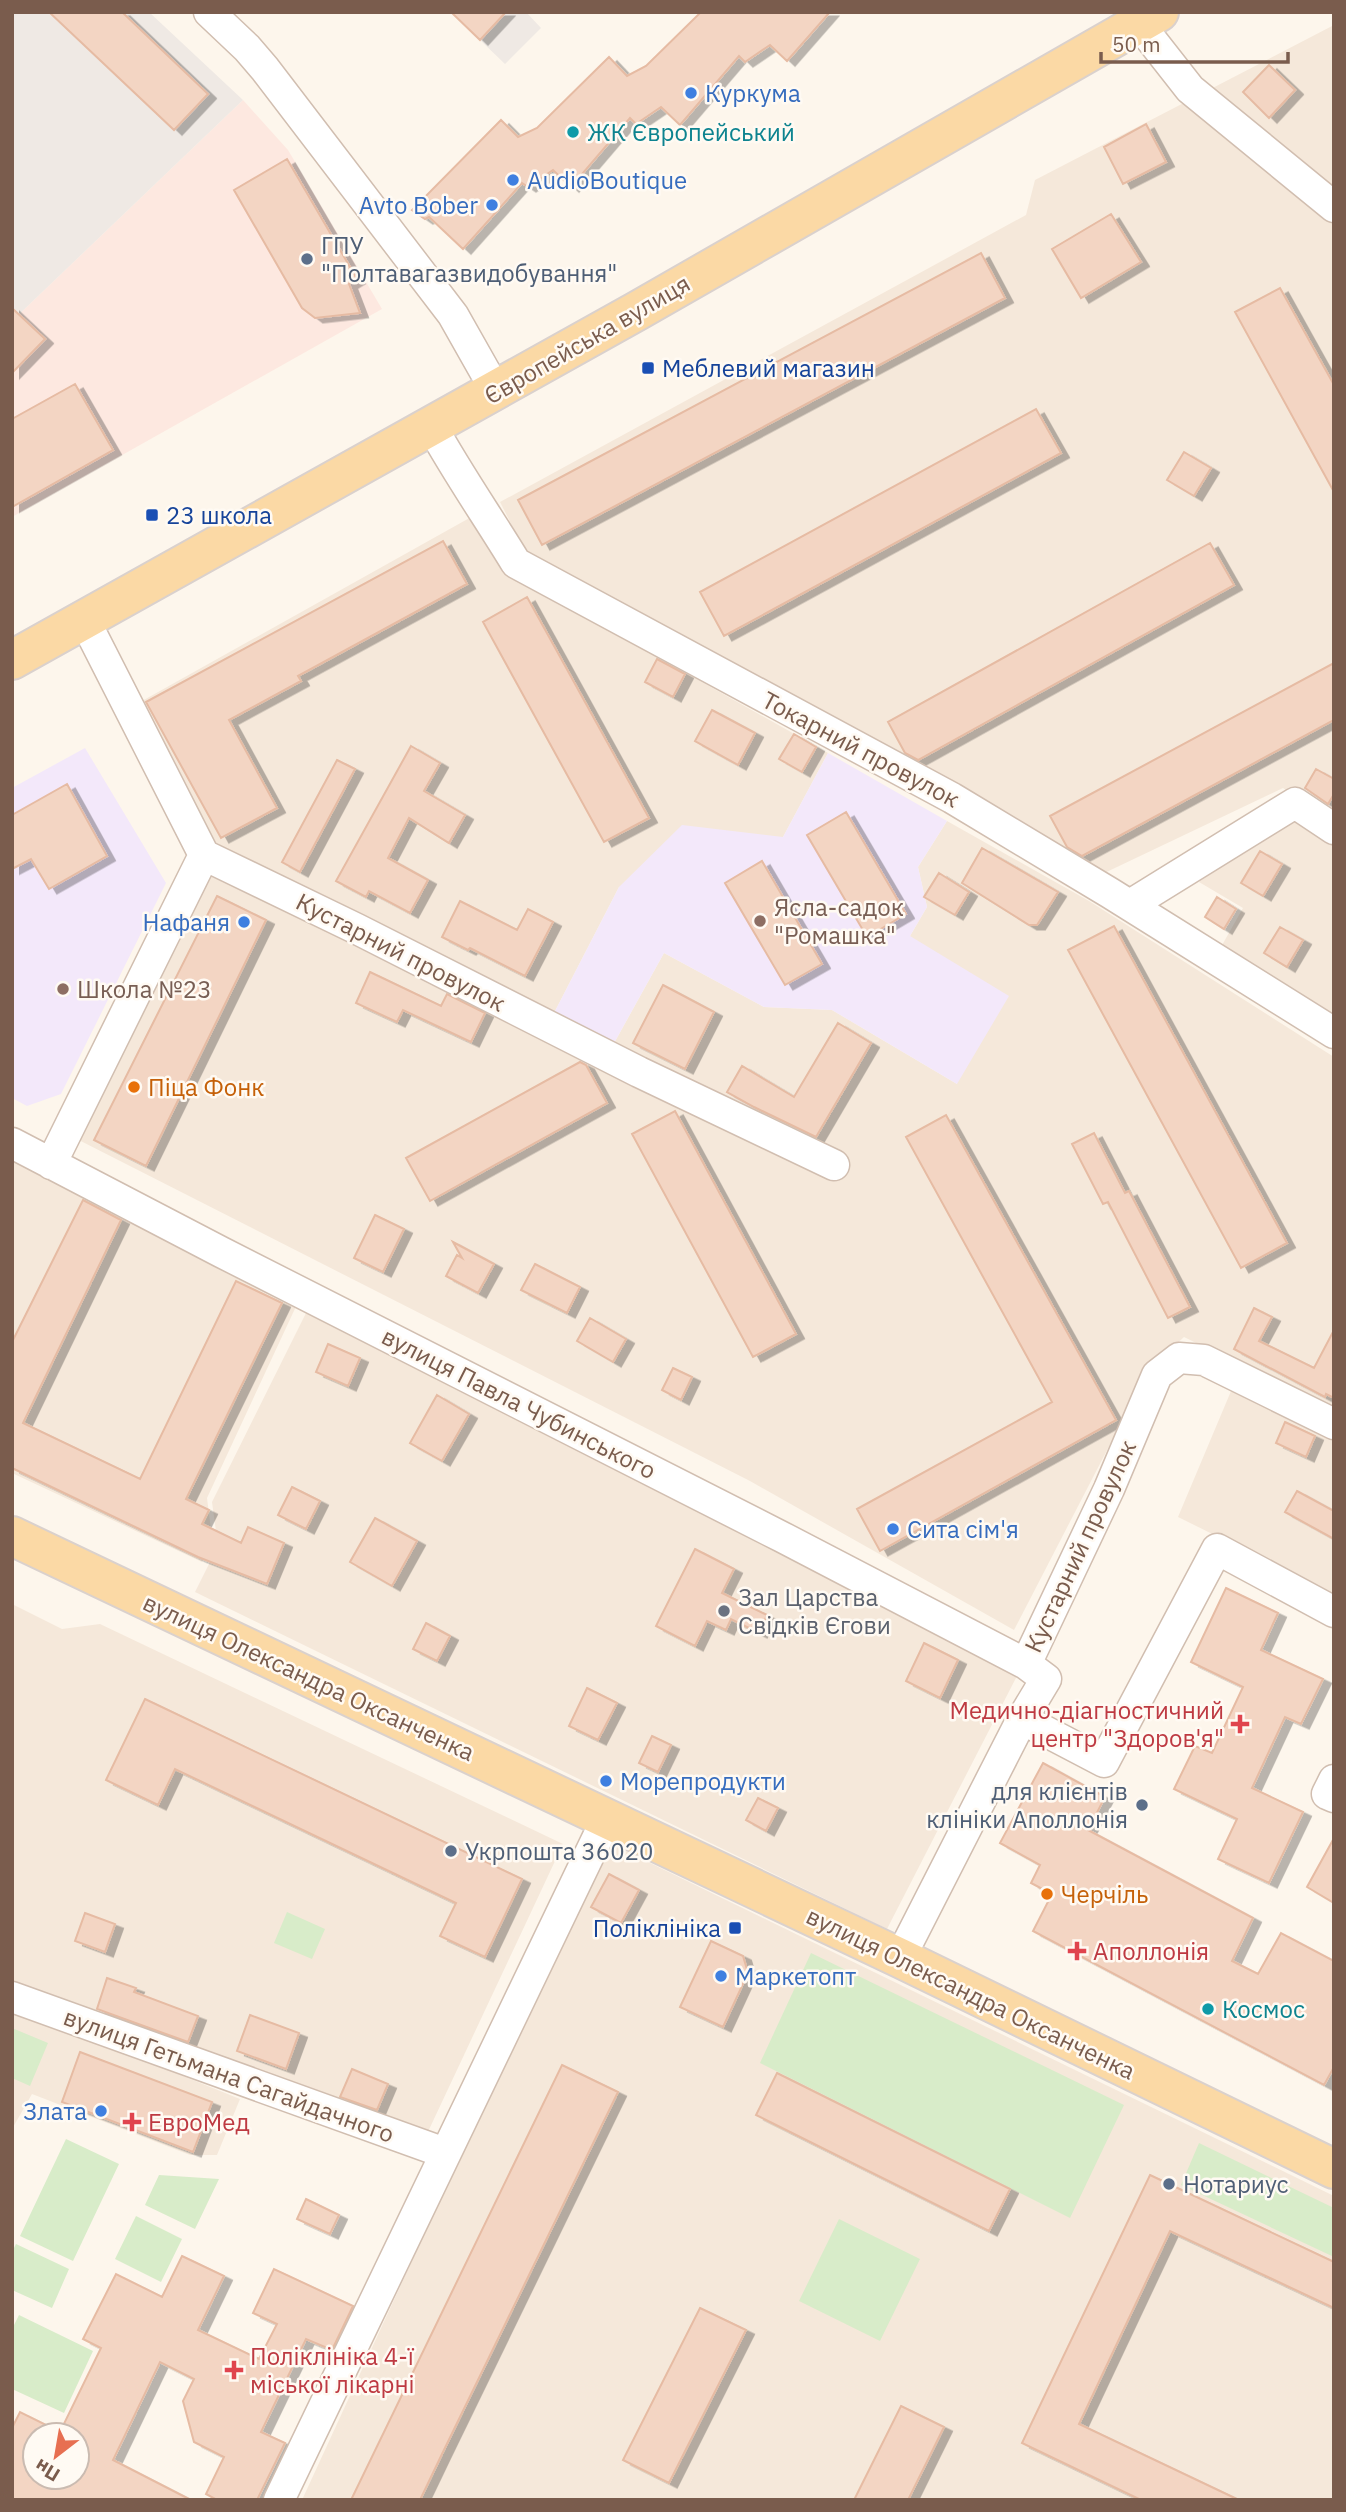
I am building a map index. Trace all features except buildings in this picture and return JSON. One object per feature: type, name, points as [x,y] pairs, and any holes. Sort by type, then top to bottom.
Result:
[{"type":"main road","name":"Європейська вулиця","points":[[12,660],[496,391],[1149,18]]},
{"type":"main road","name":"вулиця Олександра Оксанченка","points":[[12,1536],[900,1958],[1334,2169]]},
{"type":"street","points":[[209,12],[265,69],[453,315],[496,391]]},
{"type":"street","points":[[1149,18],[1190,89],[1334,207]]},
{"type":"street","name":"Токарний провулок","points":[[432,427],[459,476],[478,501],[516,563],[952,797],[1334,1033]]},
{"type":"street","points":[[51,1164],[204,855],[85,621]]},
{"type":"street","points":[[1130,905],[1295,803],[1334,829]]},
{"type":"street","name":"Кустарний провулок","points":[[204,855],[834,1166]]},
{"type":"street","name":"вулиця Павла Чубинського","points":[[12,1143],[1026,1664]]},
{"type":"street","name":"Кустарний провулок","points":[[900,1958],[1022,1719],[1046,1679],[1026,1664],[1110,1489],[1157,1375],[1179,1358],[1204,1360],[1334,1424]]},
{"type":"street","points":[[1022,1719],[1104,1762],[1217,1549],[1334,1612]]},
{"type":"street","points":[[1334,1780],[1327,1794],[1334,1797]]},
{"type":"street","points":[[279,2500],[607,1818]]},
{"type":"street","name":"вулиця Гетьмана Сагайдачного","points":[[12,1997],[445,2153]]},
{"type":"shaded area","points":[[12,12],[149,12],[243,100],[12,321]]},
{"type":"shaded area","points":[[451,12],[526,12],[541,28],[505,64]]},
{"type":"shaded area","points":[[1334,25],[1334,1018],[1221,947],[1243,908],[1199,882],[1302,801],[1283,788],[1096,877],[524,549],[500,502],[1026,215],[1035,180]]},
{"type":"shaded area","points":[[243,100],[288,150],[382,309],[12,517],[12,321]]},
{"type":"shaded area","points":[[473,516],[517,578],[828,753],[783,837],[619,887],[553,1015],[212,845],[142,701]]},
{"type":"shaded area","name":"Школа №23","points":[[85,748],[166,883],[61,1094],[27,1106],[12,1098],[12,788]]},
{"type":"shaded area","name":"Ясла-садок \"Ромашка\"","points":[[828,753],[947,821],[918,867],[927,907],[910,936],[1009,996],[957,1084],[832,1010],[764,1007],[664,953],[613,1045],[553,1015],[619,887],[682,825],[783,837]]},
{"type":"shaded area","points":[[947,821],[1089,901],[1334,1057],[1334,1411],[1184,1337],[1149,1369],[1014,1630],[750,1481],[61,1131],[194,857],[613,1045],[664,953],[764,1007],[832,1010],[957,1084],[910,936],[927,907],[918,867]]},
{"type":"shaded area","points":[[12,1150],[299,1300],[207,1498],[213,1545],[202,1562],[12,1473]]},
{"type":"shaded area","points":[[307,1311],[1019,1672],[887,1929],[195,1592],[218,1546],[212,1502]]},
{"type":"shaded area","points":[[1234,1384],[1334,1433],[1334,1594],[1178,1517]]},
{"type":"shaded area","points":[[12,1604],[62,1629],[100,1624],[563,1844],[426,2136],[12,1989]]},
{"type":"shaded area","points":[[605,1841],[1334,2196],[1334,2500],[302,2500]]},
{"type":"shaded area","points":[[12,2007],[240,2099],[217,2155],[190,2155],[32,2094],[12,2129]]},
{"type":"green space","points":[[287,1912],[325,1929],[312,1959],[274,1943]]},
{"type":"green space","points":[[811,1953],[1124,2105],[1070,2218],[760,2063]]},
{"type":"green space","points":[[12,2028],[48,2043],[30,2086],[12,2078]]},
{"type":"green space","points":[[66,2139],[119,2164],[73,2261],[20,2236]]},
{"type":"green space","points":[[1199,2143],[1334,2208],[1334,2257],[1181,2185]]},
{"type":"green space","points":[[159,2175],[219,2179],[195,2229],[145,2205]]},
{"type":"green space","points":[[136,2216],[182,2239],[161,2282],[115,2259]]},
{"type":"green space","points":[[839,2219],[920,2259],[880,2341],[799,2301]]},
{"type":"green space","points":[[16,2244],[69,2269],[52,2308],[12,2290],[12,2252]]},
{"type":"green space","points":[[19,2315],[93,2351],[64,2413],[12,2389],[12,2329]]},
{"type":"place","name":"Куркума","points":[[691,93]]},
{"type":"place","name":"ЖК Європейський","points":[[573,132]]},
{"type":"place","name":"AudioBoutique","points":[[513,180]]},
{"type":"place","name":"Avto Bober","points":[[492,205]]},
{"type":"place","name":"ГПУ \"Полтавагазвидобування\"","points":[[307,259]]},
{"type":"place","name":"Меблевий магазин","points":[[648,368]]},
{"type":"place","name":"23 школа","points":[[152,515]]},
{"type":"place","name":"Ясла-садок \"Ромашка\"","points":[[760,921]]},
{"type":"place","name":"Нафаня","points":[[244,922]]},
{"type":"place","name":"Школа №23","points":[[63,989]]},
{"type":"place","name":"Піца Фонк","points":[[134,1087]]},
{"type":"place","name":"Сита сім'я","points":[[893,1529]]},
{"type":"place","name":"Зал Царства Cвідків Єгови","points":[[724,1611]]},
{"type":"place","name":"Медично-діагностичний центр \"Здоров'я\"","points":[[1240,1724]]},
{"type":"place","name":"Морепродукти","points":[[606,1781]]},
{"type":"place","name":"для клієнтів клініки Аполлонія","points":[[1142,1805]]},
{"type":"place","name":"Укрпошта 36020","points":[[451,1851]]},
{"type":"place","name":"Черчіль","points":[[1047,1894]]},
{"type":"place","name":"Поліклініка","points":[[735,1928]]},
{"type":"place","name":"Аполлонія","points":[[1077,1951]]},
{"type":"place","name":"Маркетопт","points":[[721,1976]]},
{"type":"place","name":"Космос","points":[[1208,2009]]},
{"type":"place","name":"Злата","points":[[101,2111]]},
{"type":"place","name":"ЕвроМед","points":[[132,2122]]},
{"type":"place","name":"Нотариус","points":[[1169,2184]]},
{"type":"place","name":"Поліклініка 4-ї міської лікарні","points":[[234,2370]]}]
